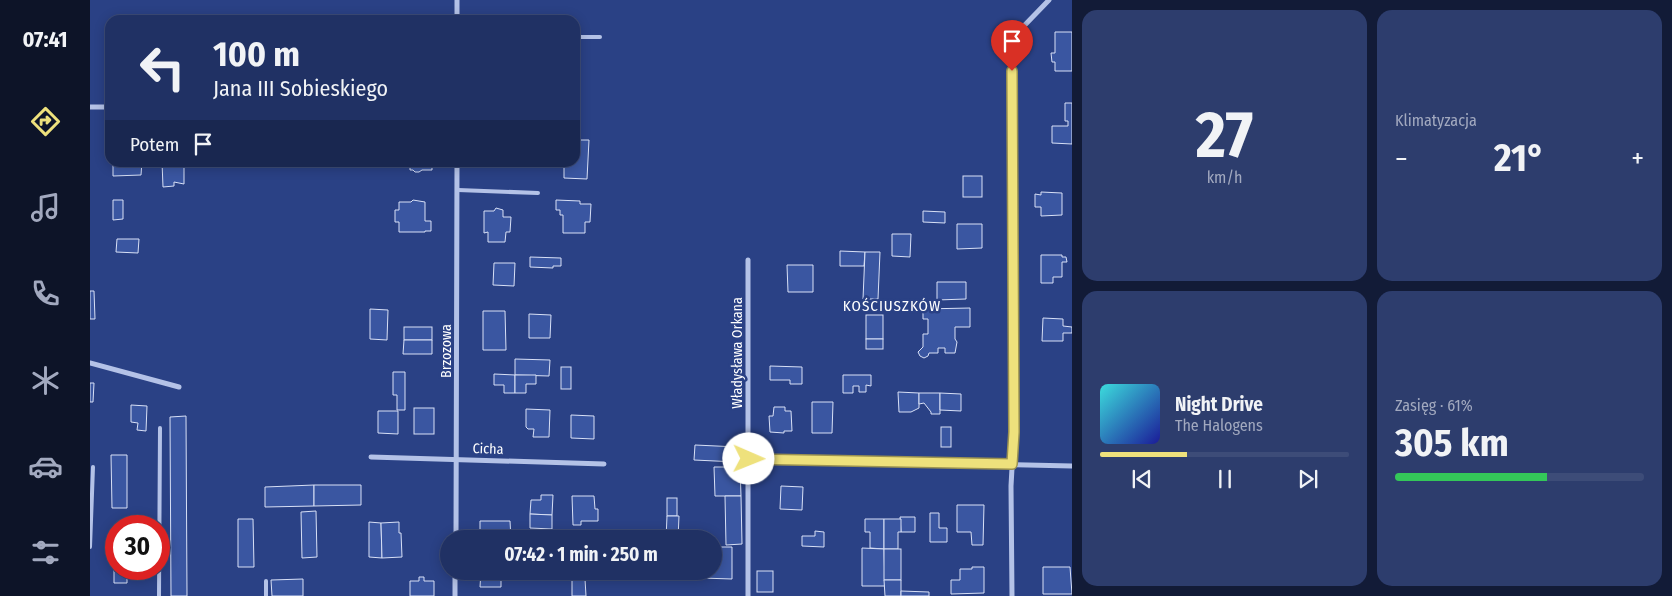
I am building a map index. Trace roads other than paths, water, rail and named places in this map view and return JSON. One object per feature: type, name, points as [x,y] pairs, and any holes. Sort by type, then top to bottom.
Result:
[{"type":"street","points":[[457,0],[457,15]]},
{"type":"street","points":[[1012,596],[1012,464],[1014,432],[1012,52],[1013,40],[1020,30],[1050,0]]},
{"type":"street","points":[[90,107],[105,107]]},
{"type":"street","name":"Brzozowa","points":[[456,530],[458,167]]},
{"type":"street","name":"Władysława Orkana","points":[[748,260],[748,596]]},
{"type":"street","points":[[90,363],[179,387]]},
{"type":"street","name":"Cicha","points":[[371,457],[604,464]]},
{"type":"street","points":[[749,459],[1072,466]]},
{"type":"street","points":[[455,580],[455,596]]},
{"type":"lane","points":[[580,37],[600,38]]},
{"type":"lane","points":[[458,190],[538,193]]},
{"type":"lane","points":[[159,596],[160,428]]},
{"type":"lane","points":[[90,548],[93,466]]},
{"type":"lane","points":[[266,581],[266,596]]},
{"type":"district","name":"KOŚCIUSZKÓW","points":[[892,306]]}]
